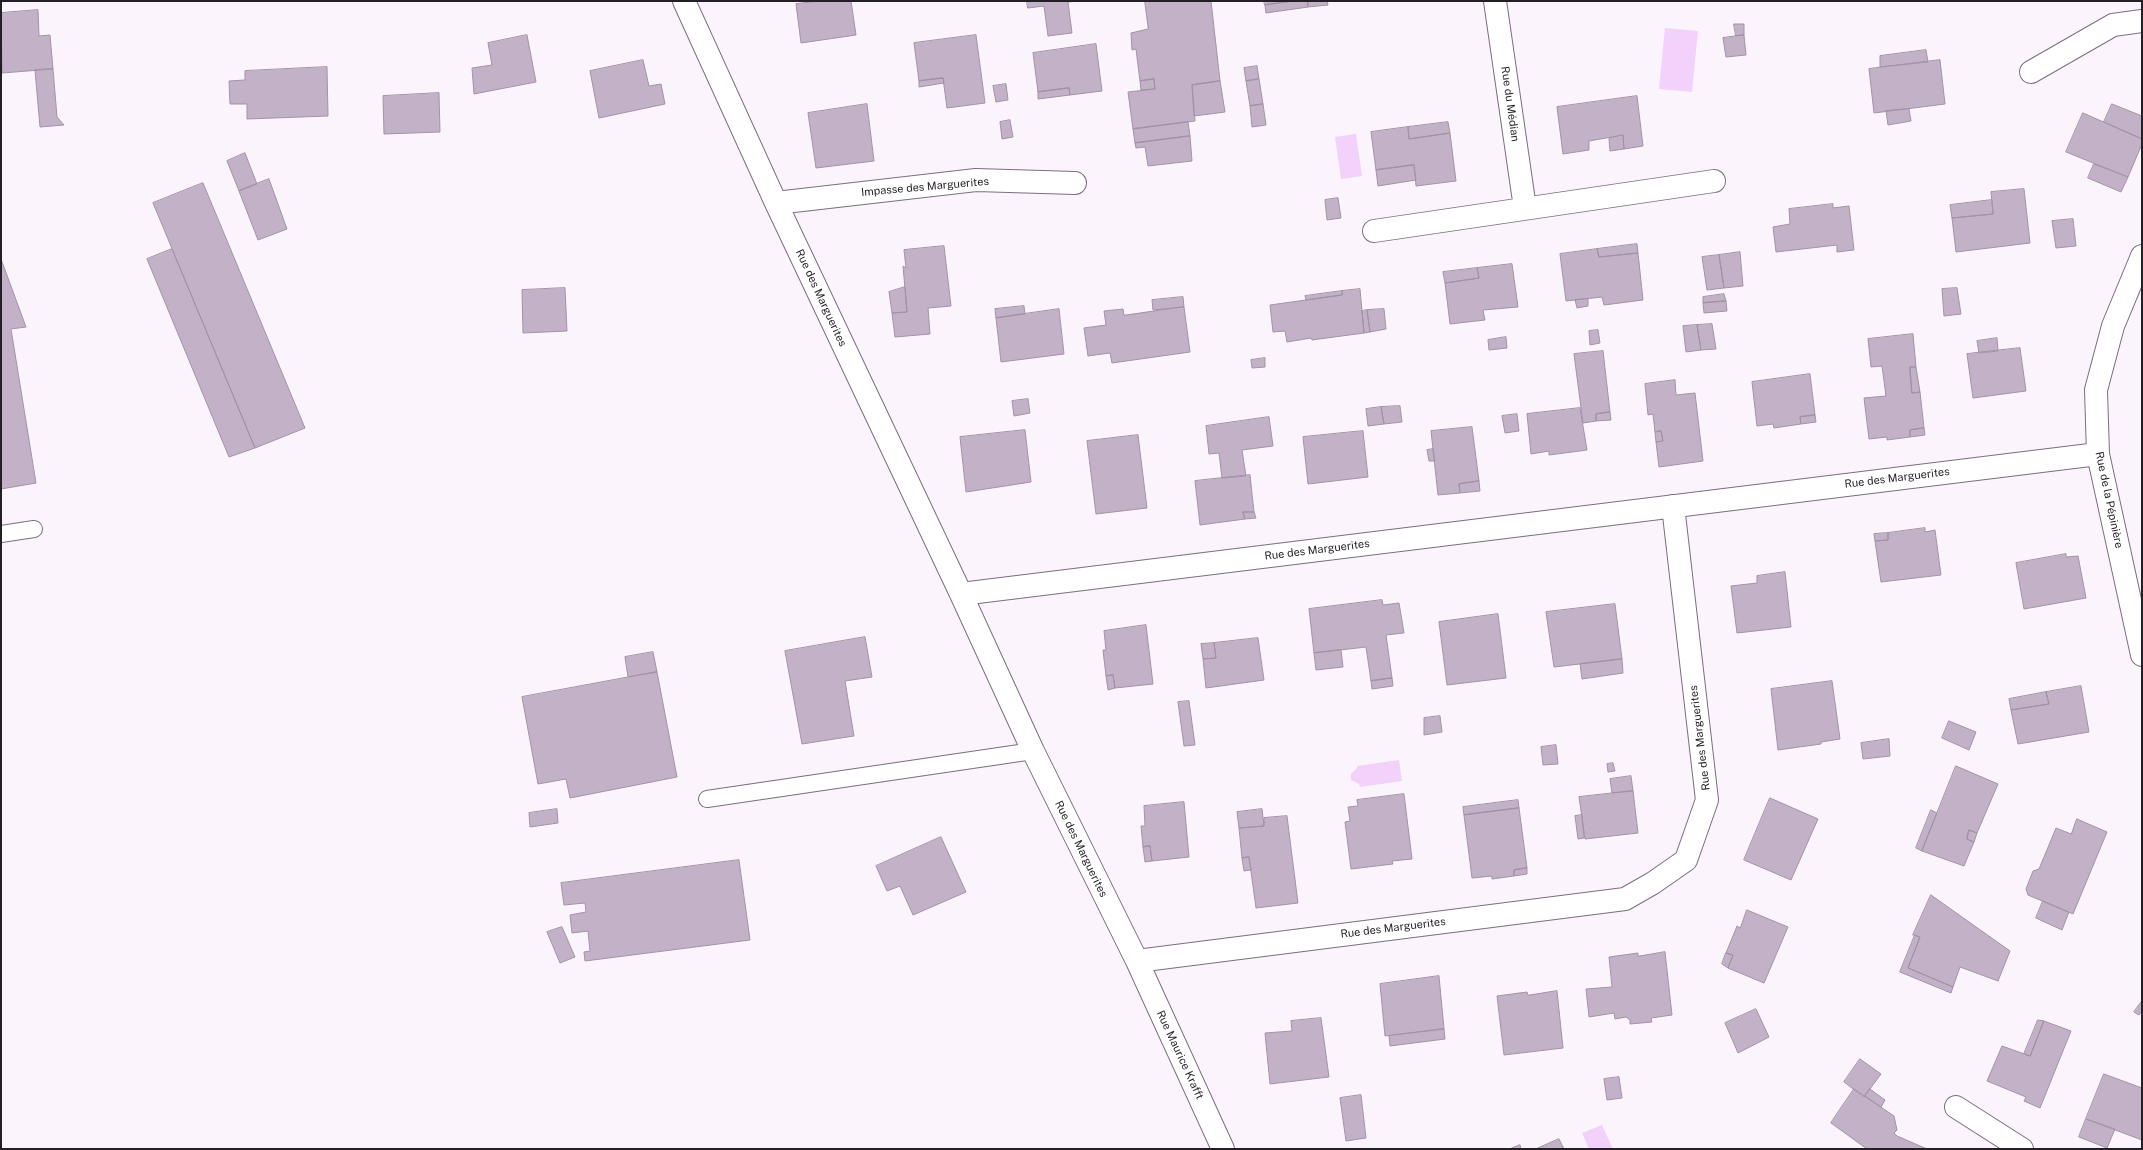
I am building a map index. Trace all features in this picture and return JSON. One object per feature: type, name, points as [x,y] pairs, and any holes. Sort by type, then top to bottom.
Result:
[{"type":"street","name":"Rue des Marguerites","points":[[684,1],[776,203],[961,594],[1033,751],[1137,961],[1625,899],[1653,883],[1686,860],[1707,800],[1673,506]]},
{"type":"street","name":"Rue du Médian","points":[[1495,1],[1525,208]]},
{"type":"street","points":[[2031,72],[2113,25],[2142,21]]},
{"type":"street","name":"Impasse des Marguerites","points":[[776,203],[976,180],[1075,183]]},
{"type":"street","points":[[1374,231],[1714,181]]},
{"type":"street","name":"Rue de la Pépinière","points":[[2142,256],[2113,326],[2096,390],[2098,454],[2142,655]]},
{"type":"street","name":"Rue des Marguerites","points":[[961,594],[2098,454]]},
{"type":"street","name":"Rue Maurice Krafft","points":[[1137,961],[1223,1149]]},
{"type":"street","points":[[1956,1107],[2022,1149]]},
{"type":"lane","points":[[1,534],[34,530]]},
{"type":"lane","points":[[707,799],[1033,751]]},
{"type":"shaded area","points":[[1665,28],[1698,31],[1692,92],[1659,89]]},
{"type":"shaded area","points":[[1356,134],[1362,176],[1341,179],[1335,137]]},
{"type":"shaded area","points":[[1399,760],[1402,781],[1360,787],[1359,784],[1351,780],[1351,774],[1357,766]]},
{"type":"shaded area","points":[[1602,1125],[1613,1149],[1589,1149],[1582,1133]]},
{"type":"building","points":[[821,1],[851,1],[856,35],[801,43],[796,4]]},
{"type":"building","points":[[1027,1],[1078,1],[1068,2],[1072,33],[1048,36],[1044,6],[1028,8]]},
{"type":"building","points":[[1145,1],[1211,1],[1220,81],[1192,85],[1195,121],[1133,129],[1128,92],[1155,89],[1154,79],[1140,81],[1136,49],[1132,50],[1131,33],[1148,29]]},
{"type":"building","points":[[1264,1],[1293,1],[1265,5]]},
{"type":"building","points":[[1293,1],[1308,1],[1308,7],[1266,13],[1265,5]]},
{"type":"building","points":[[1308,1],[1327,1],[1328,5],[1308,7]]},
{"type":"building","points":[[38,10],[39,36],[50,35],[53,69],[2,73],[1,13]]},
{"type":"building","points":[[1734,24],[1744,24],[1744,35],[1736,36]]},
{"type":"building","points":[[527,35],[536,82],[474,94],[472,68],[492,65],[488,43]]},
{"type":"building","points":[[976,35],[985,103],[947,108],[943,78],[919,81],[914,43]]},
{"type":"building","points":[[1744,35],[1746,55],[1726,57],[1723,38]]},
{"type":"building","points":[[1096,44],[1102,91],[1070,95],[1069,88],[1038,92],[1033,53]]},
{"type":"building","points":[[1926,50],[1928,62],[1880,67],[1880,56]]},
{"type":"building","points":[[643,60],[649,86],[661,84],[665,104],[599,118],[590,71]]},
{"type":"building","points":[[1940,60],[1945,104],[1874,113],[1869,69]]},
{"type":"building","points":[[1257,66],[1259,79],[1246,81],[1244,68]]},
{"type":"building","points":[[327,67],[328,116],[247,119],[247,104],[230,104],[229,81],[245,80],[245,71]]},
{"type":"building","points":[[53,69],[57,117],[64,125],[40,127],[35,70]]},
{"type":"building","points":[[943,78],[944,83],[919,87],[919,81]]},
{"type":"building","points":[[1154,79],[1155,89],[1141,90],[1140,81]]},
{"type":"building","points":[[1259,79],[1263,104],[1250,106],[1246,81]]},
{"type":"building","points":[[1220,81],[1225,112],[1194,116],[1192,85]]},
{"type":"building","points":[[1006,84],[1008,100],[996,102],[993,86]]},
{"type":"building","points":[[1069,88],[1070,95],[1038,99],[1038,92]]},
{"type":"building","points":[[439,93],[440,132],[384,134],[383,96]]},
{"type":"building","points":[[1637,96],[1643,146],[1624,149],[1623,135],[1589,141],[1589,150],[1563,154],[1557,107]]},
{"type":"building","points":[[867,104],[874,161],[816,168],[808,113]]},
{"type":"building","points":[[1263,104],[1266,125],[1252,127],[1250,106]]},
{"type":"building","points":[[2112,104],[2142,116],[2142,139],[2104,122]]},
{"type":"building","points":[[1909,109],[1911,121],[1888,125],[1886,111]]},
{"type":"building","points":[[2083,113],[2142,139],[2142,144],[2128,177],[2066,152]]},
{"type":"building","points":[[1010,120],[1013,137],[1002,139],[1000,122]]},
{"type":"building","points":[[1188,122],[1190,136],[1135,143],[1133,129]]},
{"type":"building","points":[[1448,122],[1450,133],[1409,139],[1408,127]]},
{"type":"building","points":[[1408,127],[1409,139],[1450,133],[1456,181],[1416,186],[1414,165],[1376,170],[1371,132]]},
{"type":"building","points":[[1623,135],[1624,149],[1610,151],[1609,139]]},
{"type":"building","points":[[1190,136],[1192,161],[1148,166],[1145,147],[1136,148],[1135,143]]},
{"type":"building","points":[[245,153],[257,184],[239,191],[227,161]]},
{"type":"building","points":[[2094,164],[2128,177],[2121,192],[2088,178]]},
{"type":"building","points":[[1414,165],[1416,180],[1378,186],[1376,170]]},
{"type":"building","points":[[269,179],[287,229],[258,240],[239,191]]},
{"type":"building","points":[[203,183],[305,428],[255,448],[153,203]]},
{"type":"building","points":[[2024,189],[2030,243],[1956,252],[1952,218],[1993,214],[1991,192]]},
{"type":"building","points":[[1338,198],[1341,218],[1327,220],[1325,200]]},
{"type":"building","points":[[1992,200],[1993,214],[1952,218],[1950,205]]},
{"type":"building","points":[[1833,204],[1833,208],[1849,206],[1854,250],[1837,252],[1837,245],[1776,252],[1773,227],[1790,224],[1789,209]]},
{"type":"building","points":[[2073,219],[2076,246],[2056,248],[2052,221]]},
{"type":"building","points":[[1637,244],[1638,253],[1599,257],[1597,249]]},
{"type":"building","points":[[944,246],[951,306],[928,308],[930,334],[895,337],[892,313],[907,312],[903,266],[906,268],[904,250]]},
{"type":"building","points":[[172,249],[255,448],[229,457],[147,259]]},
{"type":"building","points":[[1597,249],[1599,257],[1638,253],[1643,300],[1604,305],[1602,297],[1566,301],[1560,254]]},
{"type":"building","points":[[1740,252],[1743,286],[1724,288],[1719,255]]},
{"type":"building","points":[[1719,255],[1724,288],[1707,290],[1702,257]]},
{"type":"building","points":[[1,259],[26,327],[11,329],[36,483],[1,489]]},
{"type":"building","points":[[1512,264],[1518,307],[1483,310],[1485,320],[1450,324],[1445,283],[1479,278],[1477,268]]},
{"type":"building","points":[[1477,268],[1479,278],[1445,283],[1443,272]]},
{"type":"building","points":[[905,287],[907,312],[892,313],[889,292]]},
{"type":"building","points":[[565,288],[567,331],[523,333],[522,290]]},
{"type":"building","points":[[1957,288],[1961,314],[1944,316],[1942,289]]},
{"type":"building","points":[[1360,289],[1364,333],[1287,342],[1285,331],[1273,332],[1270,305],[1342,295],[1342,291]]},
{"type":"building","points":[[1342,291],[1342,295],[1306,300],[1305,296]]},
{"type":"building","points":[[1724,294],[1726,301],[1703,303],[1703,297]]},
{"type":"building","points":[[1183,297],[1184,307],[1153,310],[1152,300]]},
{"type":"building","points":[[1588,299],[1588,306],[1577,308],[1575,300]]},
{"type":"building","points":[[1726,301],[1727,311],[1704,313],[1703,303]]},
{"type":"building","points":[[1024,306],[1025,314],[996,318],[995,309]]},
{"type":"building","points":[[1184,307],[1190,352],[1112,363],[1110,353],[1088,356],[1084,328],[1106,325],[1104,311],[1123,309],[1124,315]]},
{"type":"building","points":[[1059,309],[1064,354],[1001,362],[996,318]]},
{"type":"building","points":[[1384,309],[1386,329],[1370,332],[1367,310]]},
{"type":"building","points":[[1367,310],[1370,332],[1364,333],[1362,311]]},
{"type":"building","points":[[1712,324],[1716,349],[1701,350],[1697,325]]},
{"type":"building","points":[[1697,325],[1701,350],[1686,352],[1683,326]]},
{"type":"building","points":[[1598,330],[1600,343],[1590,345],[1589,331]]},
{"type":"building","points":[[1913,334],[1916,367],[1910,367],[1912,393],[1920,392],[1924,428],[1910,430],[1910,437],[1887,440],[1887,437],[1869,439],[1864,398],[1886,396],[1882,366],[1871,367],[1868,339]]},
{"type":"building","points":[[1506,337],[1507,348],[1489,350],[1488,340]]},
{"type":"building","points":[[1997,338],[1998,351],[1979,353],[1977,341]]},
{"type":"building","points":[[2020,348],[2026,391],[1973,398],[1967,354]]},
{"type":"building","points":[[1603,351],[1610,412],[1596,414],[1596,421],[1583,423],[1574,354]]},
{"type":"building","points":[[1265,358],[1265,367],[1252,368],[1251,360]]},
{"type":"building","points":[[1910,367],[1916,367],[1920,392],[1912,393]]},
{"type":"building","points":[[1810,374],[1815,415],[1800,417],[1801,424],[1774,428],[1773,424],[1757,426],[1752,382]]},
{"type":"building","points":[[1675,380],[1676,395],[1695,393],[1703,461],[1659,467],[1656,442],[1663,441],[1661,431],[1655,432],[1653,414],[1648,415],[1645,384]]},
{"type":"building","points":[[1028,399],[1030,413],[1014,416],[1012,401]]},
{"type":"building","points":[[1400,406],[1402,422],[1384,424],[1381,407]]},
{"type":"building","points":[[1381,407],[1384,424],[1368,426],[1366,409]]},
{"type":"building","points":[[1580,408],[1587,450],[1549,455],[1549,451],[1531,454],[1527,414]]},
{"type":"building","points":[[1610,412],[1611,420],[1596,421],[1596,414]]},
{"type":"building","points":[[1517,414],[1519,431],[1505,433],[1502,416]]},
{"type":"building","points":[[1815,415],[1816,422],[1801,424],[1800,417]]},
{"type":"building","points":[[1269,417],[1273,446],[1242,450],[1246,476],[1222,478],[1219,453],[1209,454],[1206,426]]},
{"type":"building","points":[[1472,427],[1479,481],[1459,484],[1460,493],[1438,495],[1431,431]]},
{"type":"building","points":[[1924,428],[1925,435],[1910,437],[1910,430]]},
{"type":"building","points":[[1025,430],[1031,482],[966,492],[960,437]]},
{"type":"building","points":[[1363,431],[1368,477],[1308,484],[1303,437]]},
{"type":"building","points":[[1661,431],[1663,441],[1656,442],[1655,432]]},
{"type":"building","points":[[1138,435],[1147,508],[1096,514],[1087,441]]},
{"type":"building","points":[[1433,449],[1435,461],[1429,461],[1427,450]]},
{"type":"building","points":[[1250,475],[1254,512],[1243,512],[1245,519],[1200,525],[1195,481]]},
{"type":"building","points":[[1479,481],[1480,491],[1460,493],[1459,484]]},
{"type":"building","points":[[1243,512],[1254,512],[1256,518],[1245,519]]},
{"type":"building","points":[[1925,528],[1925,532],[1935,530],[1941,575],[1881,582],[1875,541],[1888,540],[1888,533]]},
{"type":"building","points":[[1888,533],[1888,540],[1875,541],[1874,534]]},
{"type":"building","points":[[2066,554],[2066,557],[2078,556],[2086,598],[2024,609],[2016,563]]},
{"type":"building","points":[[1785,572],[1791,627],[1737,633],[1731,586],[1757,583],[1757,576]]},
{"type":"building","points":[[1382,600],[1383,605],[1399,603],[1404,633],[1386,635],[1392,678],[1371,681],[1366,647],[1314,653],[1309,609]]},
{"type":"building","points":[[1615,604],[1622,659],[1554,667],[1546,612]]},
{"type":"building","points":[[1498,614],[1506,678],[1447,685],[1439,622]]},
{"type":"building","points":[[1146,625],[1153,684],[1115,688],[1113,675],[1106,676],[1103,650],[1106,650],[1104,631]]},
{"type":"building","points":[[865,637],[872,677],[845,681],[854,736],[802,744],[785,651]]},
{"type":"building","points":[[1258,638],[1264,680],[1206,688],[1203,659],[1216,658],[1214,643]]},
{"type":"building","points":[[1214,643],[1216,658],[1203,659],[1201,644]]},
{"type":"building","points":[[1341,650],[1343,667],[1316,670],[1314,653]]},
{"type":"building","points":[[653,652],[657,672],[628,677],[625,657]]},
{"type":"building","points":[[1622,659],[1623,673],[1582,679],[1580,664]]},
{"type":"building","points":[[657,672],[677,777],[570,798],[566,779],[538,784],[522,697]]},
{"type":"building","points":[[1113,675],[1115,688],[1108,690],[1106,676]]},
{"type":"building","points":[[1392,678],[1393,686],[1372,689],[1371,681]]},
{"type":"building","points":[[1832,681],[1840,739],[1821,742],[1821,744],[1778,750],[1771,689]]},
{"type":"building","points":[[2081,686],[2089,732],[2018,744],[2011,710],[2049,704],[2046,692]]},
{"type":"building","points":[[2046,692],[2049,704],[2011,710],[2009,699]]},
{"type":"building","points":[[1189,701],[1195,745],[1184,746],[1178,702]]},
{"type":"building","points":[[1440,716],[1442,732],[1424,735],[1424,718]]},
{"type":"building","points":[[1949,721],[1976,732],[1969,750],[1942,738]]},
{"type":"building","points":[[1889,739],[1890,756],[1863,759],[1861,743]]},
{"type":"building","points":[[1556,745],[1558,764],[1543,765],[1541,747]]},
{"type":"building","points":[[1613,763],[1615,771],[1608,772],[1607,764]]},
{"type":"building","points":[[1956,766],[1998,784],[1977,833],[1969,830],[1967,839],[1974,842],[1964,866],[1922,851]]},
{"type":"building","points":[[1631,776],[1633,791],[1612,793],[1610,779]]},
{"type":"building","points":[[1633,791],[1638,833],[1585,839],[1579,797]]},
{"type":"building","points":[[1404,794],[1412,859],[1392,861],[1393,864],[1351,869],[1345,822],[1350,821],[1348,807],[1358,806],[1357,800]]},
{"type":"building","points":[[1770,798],[1818,819],[1791,880],[1744,860]]},
{"type":"building","points":[[1518,800],[1519,808],[1464,815],[1463,807]]},
{"type":"building","points":[[1184,802],[1189,857],[1152,861],[1150,846],[1143,847],[1141,826],[1145,826],[1144,806]]},
{"type":"building","points":[[1519,808],[1527,868],[1514,870],[1514,876],[1492,879],[1492,876],[1472,878],[1464,815]]},
{"type":"building","points":[[557,809],[558,823],[530,827],[529,813]]},
{"type":"building","points":[[1262,809],[1264,826],[1239,828],[1237,812]]},
{"type":"building","points":[[1931,810],[1937,813],[1922,851],[1916,848]]},
{"type":"building","points":[[1582,815],[1584,838],[1578,839],[1575,816]]},
{"type":"building","points":[[1287,816],[1298,903],[1256,908],[1249,857],[1242,858],[1239,828],[1264,826],[1264,818]]},
{"type":"building","points":[[2077,819],[2107,832],[2073,914],[2028,895],[2026,889],[2033,871],[2039,869],[2056,828],[2071,834]]},
{"type":"building","points":[[1969,830],[1977,833],[1974,842],[1967,839]]},
{"type":"building","points":[[941,837],[966,892],[913,915],[900,886],[887,891],[876,866]]},
{"type":"building","points":[[1150,846],[1152,861],[1145,862],[1143,847]]},
{"type":"building","points":[[1249,857],[1251,870],[1244,871],[1242,858]]},
{"type":"building","points":[[739,860],[750,940],[585,961],[584,952],[590,951],[588,931],[572,933],[570,915],[586,912],[585,903],[564,905],[561,883]]},
{"type":"building","points":[[1527,868],[1527,874],[1514,876],[1514,870]]},
{"type":"building","points":[[1931,895],[2010,951],[1998,981],[1960,967],[1953,987],[1908,968],[1920,937],[1913,935]]},
{"type":"building","points":[[2043,901],[2069,912],[2062,930],[2036,918]]},
{"type":"building","points":[[1747,910],[1788,927],[1764,983],[1728,968],[1733,955],[1726,953],[1737,926],[1740,928]]},
{"type":"building","points":[[562,927],[575,957],[560,963],[547,932]]},
{"type":"building","points":[[1915,935],[1920,937],[1908,968],[1953,987],[1951,993],[1900,972]]},
{"type":"building","points":[[1665,952],[1672,1015],[1651,1018],[1652,1022],[1630,1024],[1630,1020],[1626,1017],[1615,1019],[1614,1013],[1589,1017],[1586,989],[1612,987],[1609,957],[1638,953],[1638,956]]},
{"type":"building","points":[[1726,953],[1733,955],[1728,968],[1722,964]]},
{"type":"building","points":[[1439,976],[1444,1029],[1385,1036],[1380,984]]},
{"type":"building","points":[[1557,991],[1563,1048],[1504,1055],[1497,996],[1527,992],[1528,995]]},
{"type":"building","points":[[2142,1001],[2142,1011],[2139,1015],[2134,1012]]},
{"type":"building","points":[[1756,1009],[1769,1037],[1738,1053],[1725,1023]]},
{"type":"building","points":[[1321,1018],[1329,1077],[1270,1084],[1265,1033],[1292,1031],[1291,1021]]},
{"type":"building","points":[[2038,1020],[2044,1021],[2030,1056],[2024,1054]]},
{"type":"building","points":[[2044,1021],[2071,1031],[2040,1108],[2024,1101],[2026,1097],[1987,1081],[2002,1046],[2030,1056]]},
{"type":"building","points":[[1444,1029],[1445,1039],[1390,1046],[1389,1036]]},
{"type":"building","points":[[1860,1059],[1881,1074],[1864,1097],[1844,1082]]},
{"type":"building","points":[[2104,1074],[2142,1088],[2142,1140],[2086,1119]]},
{"type":"building","points":[[1619,1077],[1622,1098],[1607,1100],[1604,1079]]},
{"type":"building","points":[[1854,1089],[1894,1116],[1897,1130],[1894,1133],[1897,1136],[1927,1149],[1867,1149],[1831,1123]]},
{"type":"building","points":[[1870,1089],[1885,1100],[1881,1107],[1865,1096]]},
{"type":"building","points":[[1361,1095],[1366,1138],[1346,1141],[1340,1098]]},
{"type":"building","points":[[2086,1119],[2115,1129],[2107,1148],[2079,1137]]},
{"type":"building","points":[[1559,1139],[1564,1149],[1536,1149]]},
{"type":"building","points":[[1520,1145],[1521,1149],[1510,1149]]}]
